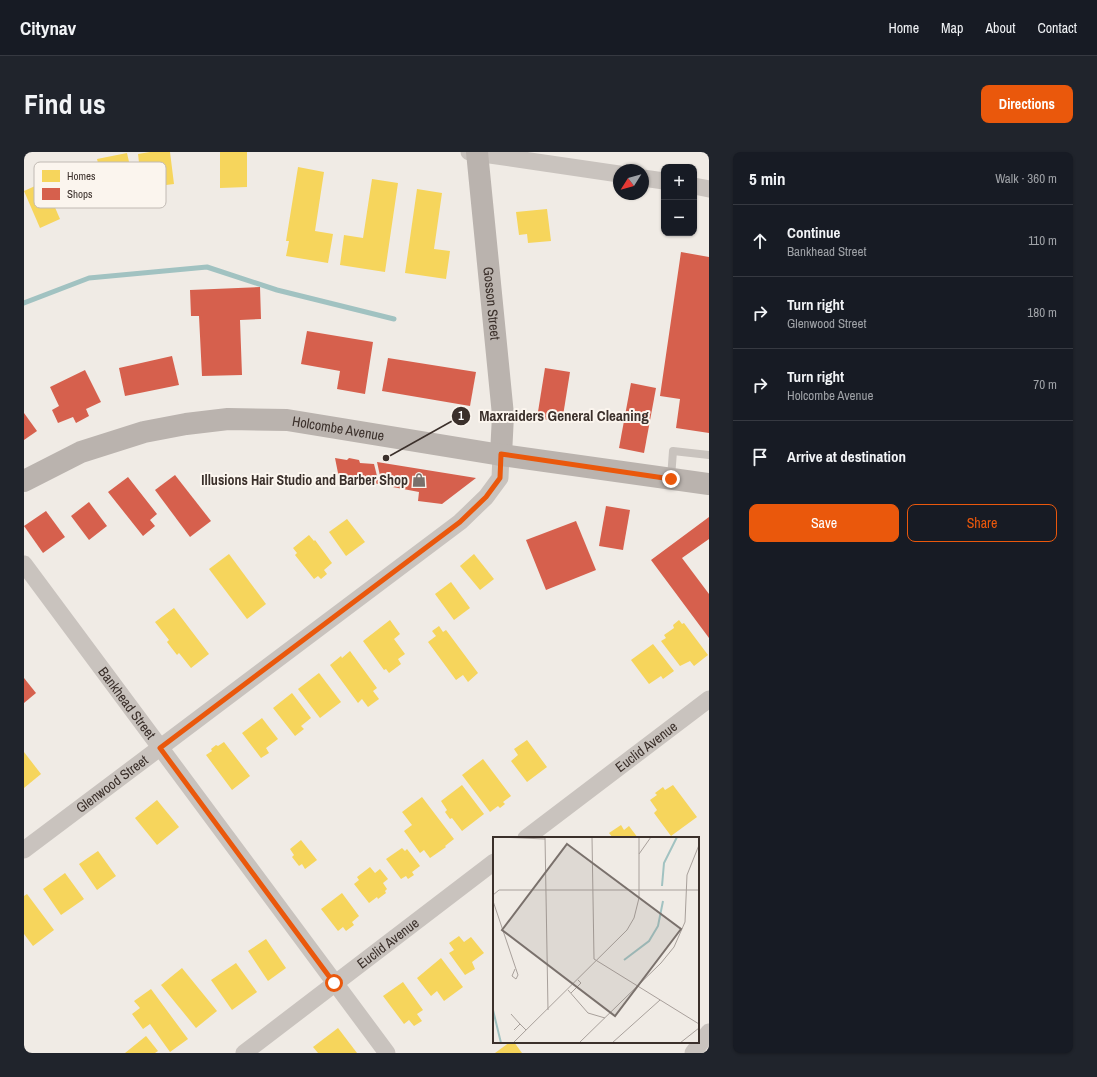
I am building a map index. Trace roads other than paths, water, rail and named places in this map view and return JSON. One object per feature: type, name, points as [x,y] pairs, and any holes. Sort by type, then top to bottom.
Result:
[{"type":"street","points":[[474,152],[613,173]]},
{"type":"street","name":"Gosson Street","points":[[474,152],[503,415],[501,454]]},
{"type":"street","points":[[649,179],[661,181]]},
{"type":"street","points":[[697,187],[709,189]]},
{"type":"street","name":"Holcombe Avenue","points":[[24,481],[81,452],[144,432],[186,424],[228,419],[287,420],[501,454],[709,484]]},
{"type":"street","name":"Glenwood Street","points":[[24,850],[460,522],[486,497],[500,478],[501,454]]},
{"type":"street","name":"Bankhead Street","points":[[24,564],[334,983],[388,1053]]},
{"type":"street","name":"Euclid Avenue","points":[[527,837],[709,699]]},
{"type":"street","name":"Euclid Avenue","points":[[244,1053],[493,863]]},
{"type":"street","points":[[693,1053],[709,1032]]},
{"type":"lane","points":[[671,479],[673,451],[709,456]]},
{"type":"waterway","points":[[24,303],[89,278],[207,267],[277,290],[394,319]]},
{"type":"place","name":"Maxraiders General Cleaning","points":[[386,458]]},
{"type":"place","name":"Illusions Hair Studio and Barber Shop","points":[[419,480]]}]
